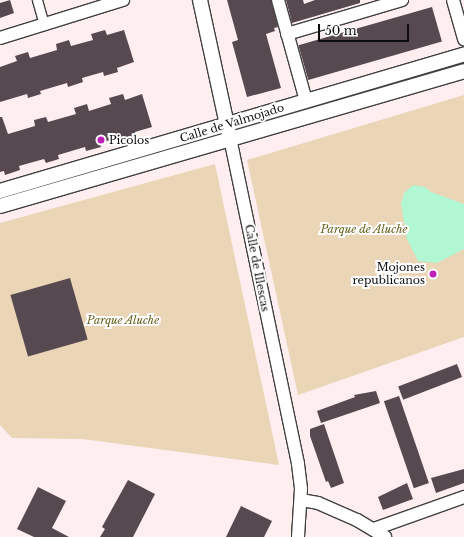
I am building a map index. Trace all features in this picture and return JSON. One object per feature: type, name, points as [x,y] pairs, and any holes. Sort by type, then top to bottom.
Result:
[{"type":"street","points":[[37,0],[44,24]]},
{"type":"street","points":[[0,38],[123,0]]},
{"type":"street","name":"Calle de Illescas","points":[[200,0],[298,464],[301,500],[298,537]]},
{"type":"street","points":[[278,0],[306,101]]},
{"type":"street","points":[[288,34],[402,0]]},
{"type":"street","points":[[453,0],[464,39]]},
{"type":"street","name":"Calle de Valmojado","points":[[0,206],[229,132],[306,101],[464,54]]},
{"type":"street","name":"Calle de Valmojado","points":[[0,191],[464,72]]},
{"type":"street","points":[[374,529],[464,497]]},
{"type":"street","points":[[301,500],[318,502],[374,529],[384,537]]},
{"type":"green space","name":"Parque de Aluche","points":[[464,95],[464,337],[298,395],[247,160]]},
{"type":"green space","name":"Parque Aluche","points":[[215,164],[279,465],[82,439],[12,438],[0,425],[0,223]]},
{"type":"shaded area","points":[[413,185],[425,187],[431,192],[464,204],[464,249],[437,263],[418,261],[407,239],[401,204],[404,193]]},
{"type":"building","points":[[10,0],[14,13],[0,18],[0,3]]},
{"type":"building","points":[[227,0],[271,0],[278,27],[274,28],[275,31],[266,34],[281,88],[247,97],[232,42],[238,40]]},
{"type":"building","points":[[286,0],[303,0],[304,4],[315,0],[360,0],[360,3],[292,23]]},
{"type":"building","points":[[432,7],[442,42],[308,80],[298,45]]},
{"type":"building","points":[[105,30],[107,35],[124,30],[134,62],[117,68],[118,72],[104,76],[103,72],[82,78],[83,82],[68,87],[67,83],[40,91],[41,94],[28,98],[27,94],[0,102],[0,67],[17,61],[15,56],[28,52],[30,58],[57,50],[56,44],[69,40],[71,46],[93,40],[91,34]]},
{"type":"building","points":[[123,94],[125,100],[142,94],[152,127],[135,132],[136,136],[122,140],[121,137],[100,143],[101,147],[86,151],[85,147],[58,155],[59,159],[46,163],[44,159],[19,166],[20,170],[5,175],[4,171],[0,172],[0,117],[2,117],[8,134],[35,126],[34,120],[46,117],[48,122],[76,114],[74,108],[87,104],[89,111],[111,104],[109,98]]},
{"type":"building","points":[[70,278],[88,340],[28,357],[10,295]]},
{"type":"building","points":[[457,364],[462,377],[403,400],[398,387]]},
{"type":"building","points":[[376,391],[380,403],[321,423],[317,411],[355,397],[354,395]]},
{"type":"building","points":[[399,396],[429,483],[414,488],[384,401]]},
{"type":"building","points":[[324,424],[344,483],[331,488],[328,481],[326,482],[310,436],[310,429]]},
{"type":"building","points":[[464,469],[464,483],[436,493],[431,478]]},
{"type":"building","points":[[128,480],[155,494],[133,537],[100,537],[105,529],[102,527]]},
{"type":"building","points":[[407,483],[413,499],[383,510],[378,497]]},
{"type":"building","points":[[38,487],[66,501],[52,528],[69,537],[34,537],[17,529]]},
{"type":"building","points":[[241,506],[272,521],[264,537],[226,537]]},
{"type":"place","name":"Picolos","points":[[101,140]]},
{"type":"place","name":"Mojones republicanos","points":[[433,274]]}]
